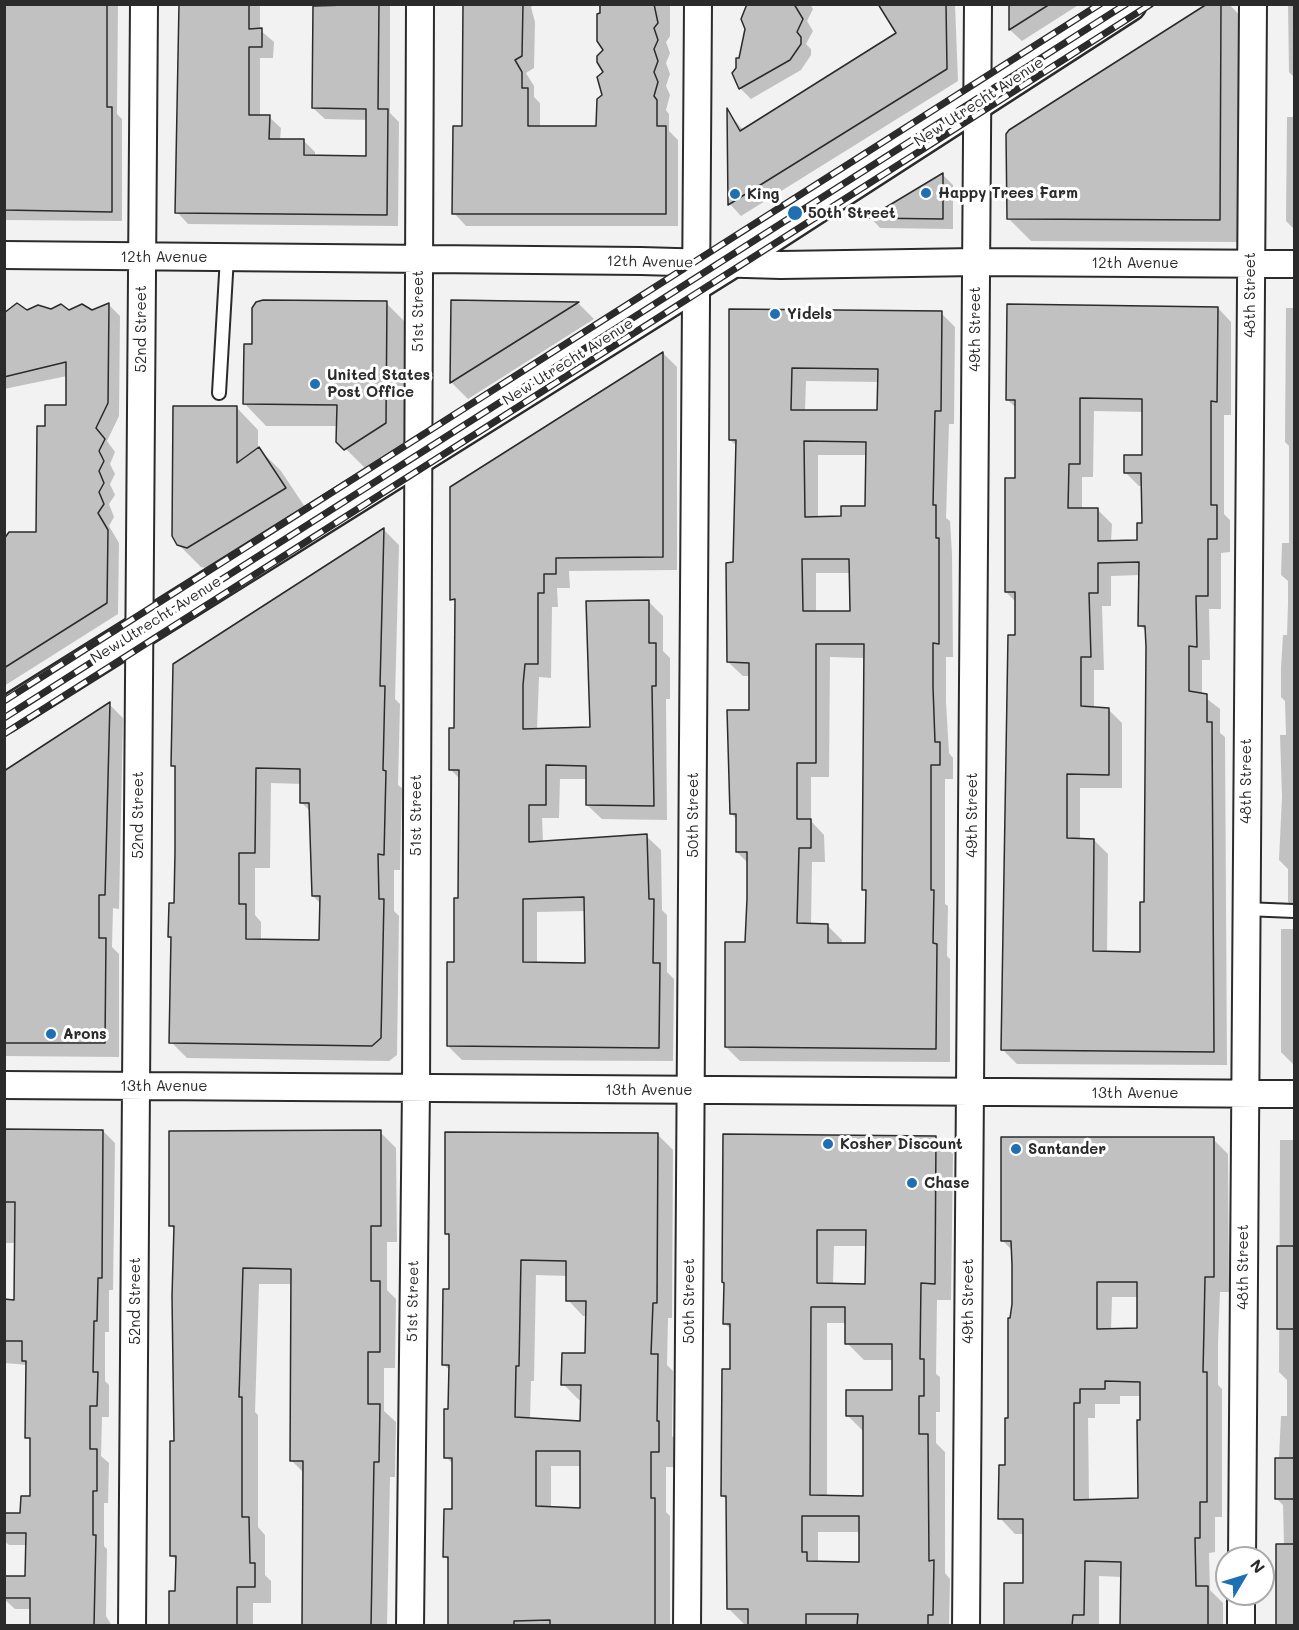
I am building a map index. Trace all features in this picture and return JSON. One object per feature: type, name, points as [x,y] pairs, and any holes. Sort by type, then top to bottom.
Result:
[{"type":"street","name":"52nd Street","points":[[132,1626],[144,4]]},
{"type":"street","name":"51st Street","points":[[410,1626],[416,1088],[420,4]]},
{"type":"street","name":"50th Street","points":[[687,1626],[691,1090],[707,269],[698,4]]},
{"type":"street","name":"49th Street","points":[[966,1626],[978,4]]},
{"type":"street","name":"New Utrecht Avenue","points":[[4,716],[417,456],[707,269],[977,104],[1129,4]]},
{"type":"street","name":"48th Street","points":[[1242,1546],[1253,4]]},
{"type":"street","name":"12th Avenue","points":[[4,255],[418,258],[707,269],[976,262],[1294,264]]},
{"type":"street","name":"13th Avenue","points":[[4,1085],[1294,1094]]},
{"type":"street","points":[[1241,1626],[1242,1606]]},
{"type":"lane","points":[[219,393],[227,257]]},
{"type":"lane","points":[[1245,909],[1294,911]]},
{"type":"building","points":[[4,4],[107,4],[107,107],[112,107],[112,212],[4,210]]},
{"type":"building","points":[[179,4],[249,5],[249,29],[262,28],[262,47],[249,47],[249,115],[270,115],[269,139],[304,139],[304,155],[366,156],[366,109],[312,108],[313,6],[379,4],[378,109],[388,109],[387,215],[175,213]]},
{"type":"building","points":[[463,4],[523,4],[522,56],[515,60],[522,72],[522,88],[528,88],[528,126],[596,126],[597,99],[602,95],[597,77],[603,72],[597,62],[597,56],[603,50],[597,41],[597,14],[600,13],[600,4],[654,4],[658,23],[654,28],[658,40],[654,49],[658,61],[654,72],[658,82],[654,96],[657,100],[657,126],[666,126],[666,214],[452,214],[453,126],[462,126]]},
{"type":"building","points":[[747,4],[794,4],[803,19],[797,32],[801,37],[801,44],[790,60],[739,89],[732,73],[736,68],[736,58],[739,58],[745,29],[741,19]]},
{"type":"building","points":[[878,4],[946,4],[947,69],[728,205],[727,108],[740,131],[896,33]]},
{"type":"building","points":[[1009,4],[1050,4],[1009,30]]},
{"type":"building","points":[[1207,4],[1221,4],[1220,220],[1007,219],[1006,134],[1009,130]]},
{"type":"building","name":"Happy Trees Farm","points":[[943,173],[943,219],[868,218]]},
{"type":"building","name":"United States Post Office","points":[[263,300],[387,301],[386,423],[344,450],[336,442],[337,405],[243,404],[244,344],[252,344],[252,308],[256,302]]},
{"type":"building","points":[[451,300],[579,302],[450,383]]},
{"type":"building","points":[[17,303],[27,310],[38,305],[51,309],[61,304],[69,310],[82,304],[92,310],[109,303],[108,403],[96,428],[105,439],[99,451],[104,461],[99,471],[104,483],[99,492],[104,504],[98,513],[108,530],[107,603],[4,668],[4,539],[9,532],[36,532],[37,426],[45,426],[45,405],[66,405],[66,362],[4,377],[4,313]]},
{"type":"building","points":[[1007,304],[1218,307],[1217,402],[1211,401],[1211,505],[1217,505],[1217,539],[1208,539],[1208,596],[1196,596],[1197,647],[1189,646],[1189,691],[1207,694],[1207,722],[1212,722],[1214,1052],[1001,1050],[1008,635],[1015,635],[1015,592],[1005,592],[1005,478],[1015,478],[1015,400],[1006,400]],"holes":[[[1080,398],[1142,399],[1142,455],[1124,455],[1124,473],[1141,473],[1142,523],[1137,523],[1137,540],[1098,541],[1098,508],[1068,508],[1069,464],[1080,464]],[[1139,562],[1138,626],[1145,626],[1146,647],[1144,902],[1140,902],[1140,952],[1093,951],[1094,839],[1067,838],[1067,774],[1109,775],[1109,708],[1081,706],[1081,657],[1091,657],[1089,593],[1098,593],[1098,563]]]},
{"type":"building","points":[[729,309],[942,311],[941,411],[935,411],[933,505],[936,505],[936,538],[939,538],[939,644],[933,643],[933,687],[935,742],[940,742],[940,765],[931,765],[931,890],[934,890],[933,943],[937,944],[936,1049],[725,1047],[725,942],[745,942],[747,899],[747,852],[736,852],[736,814],[730,814],[727,710],[749,710],[749,663],[727,662],[726,563],[733,562],[736,440],[729,440]],"holes":[[[792,368],[878,369],[877,410],[791,410]],[[804,441],[866,442],[865,506],[841,506],[841,516],[805,517]],[[802,559],[849,559],[850,611],[803,611]],[[816,644],[864,644],[862,890],[866,890],[865,943],[828,943],[828,924],[797,923],[799,848],[811,848],[811,819],[797,819],[797,763],[816,763]]]},
{"type":"building","points":[[663,352],[663,557],[556,558],[556,574],[544,574],[544,593],[538,593],[538,664],[525,664],[523,685],[523,729],[590,727],[586,601],[649,600],[649,643],[656,643],[656,686],[652,686],[654,806],[586,805],[586,766],[546,765],[546,805],[529,805],[529,842],[647,834],[649,899],[654,899],[653,963],[660,963],[659,1048],[447,1046],[447,962],[454,962],[454,898],[458,898],[459,770],[449,770],[449,728],[454,728],[455,599],[450,600],[450,487]],"holes":[[[584,897],[585,963],[523,962],[523,899]]]},
{"type":"building","points":[[173,406],[237,406],[237,463],[259,447],[286,488],[187,548],[177,545],[172,536]]},
{"type":"building","points":[[384,528],[380,686],[385,686],[383,770],[386,771],[384,855],[378,854],[379,899],[384,899],[381,1038],[372,1046],[169,1043],[171,937],[168,937],[169,903],[174,903],[175,852],[175,766],[171,766],[173,664]],"holes":[[[256,768],[300,769],[300,803],[309,803],[312,896],[320,896],[319,940],[246,939],[246,904],[239,904],[239,853],[255,853]]]},
{"type":"building","points":[[110,702],[105,895],[99,895],[99,938],[106,938],[105,1043],[4,1043],[4,771]]},
{"type":"building","points":[[4,1129],[103,1130],[102,1278],[98,1278],[97,1321],[94,1321],[93,1372],[98,1372],[97,1406],[90,1406],[90,1449],[97,1449],[97,1491],[93,1491],[93,1535],[96,1535],[94,1626],[30,1626],[30,1598],[4,1598],[4,1576],[25,1576],[26,1533],[4,1533],[4,1513],[20,1513],[21,1496],[30,1496],[30,1438],[25,1438],[26,1361],[22,1361],[22,1341],[4,1341],[4,1299],[14,1300],[15,1202],[4,1202]]},
{"type":"building","points":[[381,1130],[381,1226],[371,1226],[371,1281],[380,1281],[380,1352],[368,1352],[368,1404],[380,1404],[379,1462],[374,1462],[371,1626],[302,1626],[303,1461],[290,1461],[291,1269],[243,1268],[239,1397],[242,1397],[242,1517],[249,1517],[250,1563],[255,1563],[255,1587],[237,1587],[237,1626],[169,1626],[169,1591],[175,1591],[176,1556],[170,1556],[170,1441],[174,1441],[172,1296],[174,1226],[169,1226],[169,1131]]},
{"type":"building","points":[[445,1132],[658,1133],[657,1303],[653,1303],[651,1354],[658,1354],[657,1421],[659,1421],[659,1452],[651,1452],[651,1498],[655,1498],[655,1626],[550,1626],[550,1620],[514,1621],[514,1626],[448,1626],[448,1557],[443,1557],[444,1509],[452,1509],[452,1458],[444,1458],[444,1409],[448,1409],[449,1365],[442,1365],[443,1289],[449,1289],[449,1234],[445,1234]],"holes":[[[521,1260],[566,1261],[566,1301],[586,1301],[585,1353],[562,1353],[561,1385],[581,1385],[580,1421],[515,1417],[516,1366],[519,1366]],[[536,1451],[580,1451],[580,1508],[536,1506]]]},
{"type":"building","points":[[723,1134],[936,1136],[935,1284],[921,1283],[920,1359],[924,1359],[924,1396],[919,1396],[919,1434],[928,1434],[929,1561],[934,1560],[933,1615],[928,1615],[928,1626],[857,1626],[858,1614],[806,1614],[806,1626],[748,1626],[748,1609],[727,1609],[726,1496],[721,1496],[722,1369],[730,1369],[730,1324],[723,1324],[724,1283],[722,1282]],"holes":[[[817,1230],[866,1230],[865,1284],[817,1283]],[[811,1307],[845,1307],[845,1344],[892,1344],[892,1390],[846,1390],[846,1416],[863,1416],[863,1496],[810,1495]],[[802,1516],[859,1516],[859,1562],[807,1561],[807,1552],[802,1552]]]},
{"type":"building","points":[[1001,1137],[1214,1137],[1214,1277],[1205,1277],[1203,1372],[1207,1372],[1207,1502],[1200,1502],[1200,1538],[1195,1538],[1196,1586],[1208,1586],[1208,1626],[1120,1626],[1121,1562],[1085,1561],[1084,1615],[1073,1615],[1072,1626],[1004,1626],[1004,1583],[1023,1583],[1023,1519],[998,1519],[999,1465],[1005,1465],[1005,1418],[1008,1418],[1008,1318],[1010,1318],[1012,1304],[1011,1241],[1001,1241]],"holes":[[[1097,1282],[1137,1282],[1137,1328],[1097,1329]],[[1105,1381],[1140,1382],[1140,1420],[1137,1420],[1138,1498],[1074,1500],[1074,1403],[1080,1403],[1080,1389],[1105,1389]]]},
{"type":"building","points":[[1277,1246],[1294,1246],[1294,1329],[1277,1329]]},
{"type":"building","points":[[1275,1458],[1294,1458],[1294,1499],[1275,1499]]},
{"type":"building","points":[[1276,1544],[1294,1544],[1294,1626],[1276,1626]]},
{"type":"railway","points":[[4,701],[1100,4]]},
{"type":"railway","points":[[4,718],[1126,4]]},
{"type":"railway","points":[[4,734],[1151,4]]},
{"type":"place","name":"Happy Trees Farm","points":[[926,193]]},
{"type":"place","name":"King","points":[[735,194]]},
{"type":"place","name":"50th Street","points":[[795,213]]},
{"type":"place","name":"Yidels","points":[[775,314]]},
{"type":"place","name":"United States Post Office","points":[[315,384]]},
{"type":"place","name":"Arons","points":[[51,1034]]},
{"type":"place","name":"Kosher Discount","points":[[828,1144]]},
{"type":"place","name":"Santander","points":[[1016,1149]]},
{"type":"place","name":"Chase","points":[[912,1183]]}]
